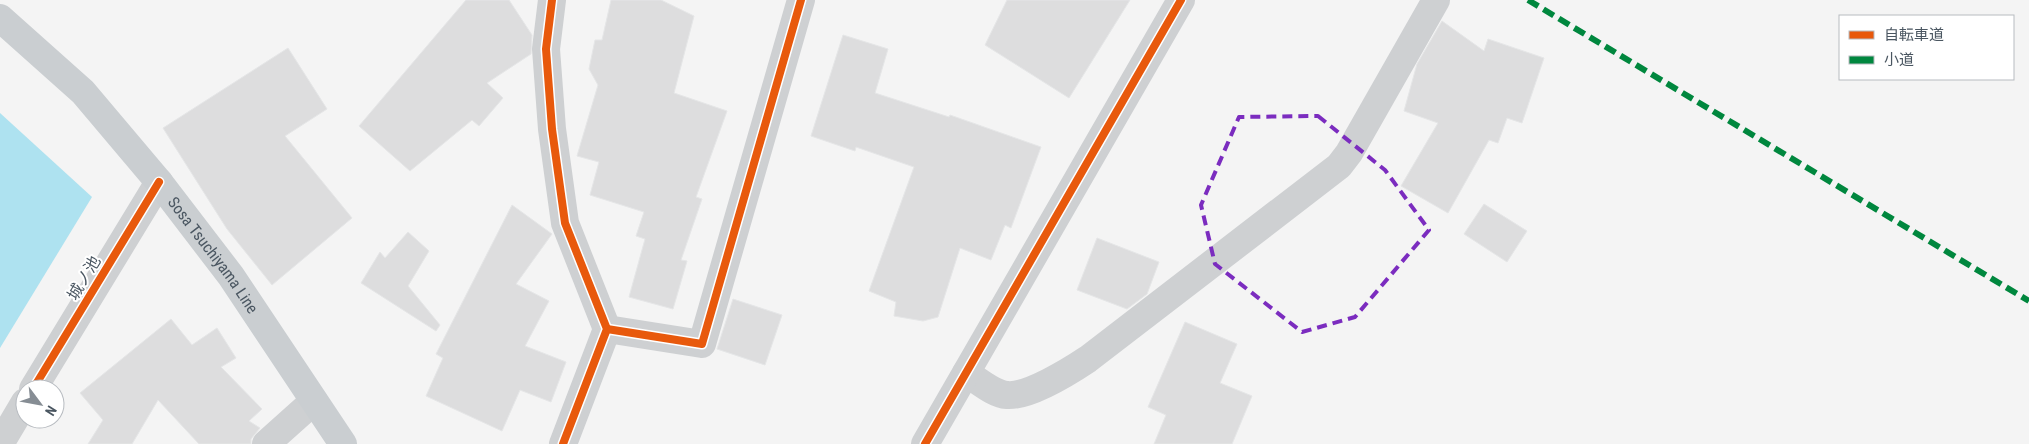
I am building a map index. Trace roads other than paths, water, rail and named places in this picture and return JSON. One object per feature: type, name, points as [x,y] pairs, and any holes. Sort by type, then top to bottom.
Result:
[{"type":"main road","name":"Sosa Tsuchiyama Line","points":[[0,18],[83,92],[159,182],[232,276],[342,444]]},
{"type":"street","points":[[552,0],[546,49],[552,129],[565,224],[607,329],[562,444]]},
{"type":"street","points":[[607,329],[702,344],[801,0]]},
{"type":"street","points":[[925,444],[1181,0]]},
{"type":"street","points":[[966,373],[998,393],[1008,396],[1034,389],[1059,377],[1088,360],[1339,166],[1349,153],[1436,0]]},
{"type":"street","name":"城ノ池","points":[[39,379],[159,182]]},
{"type":"street","points":[[266,444],[314,401]]},
{"type":"street","points":[[0,444],[15,419]]},
{"type":"water","points":[[0,113],[92,197],[0,348]]}]
